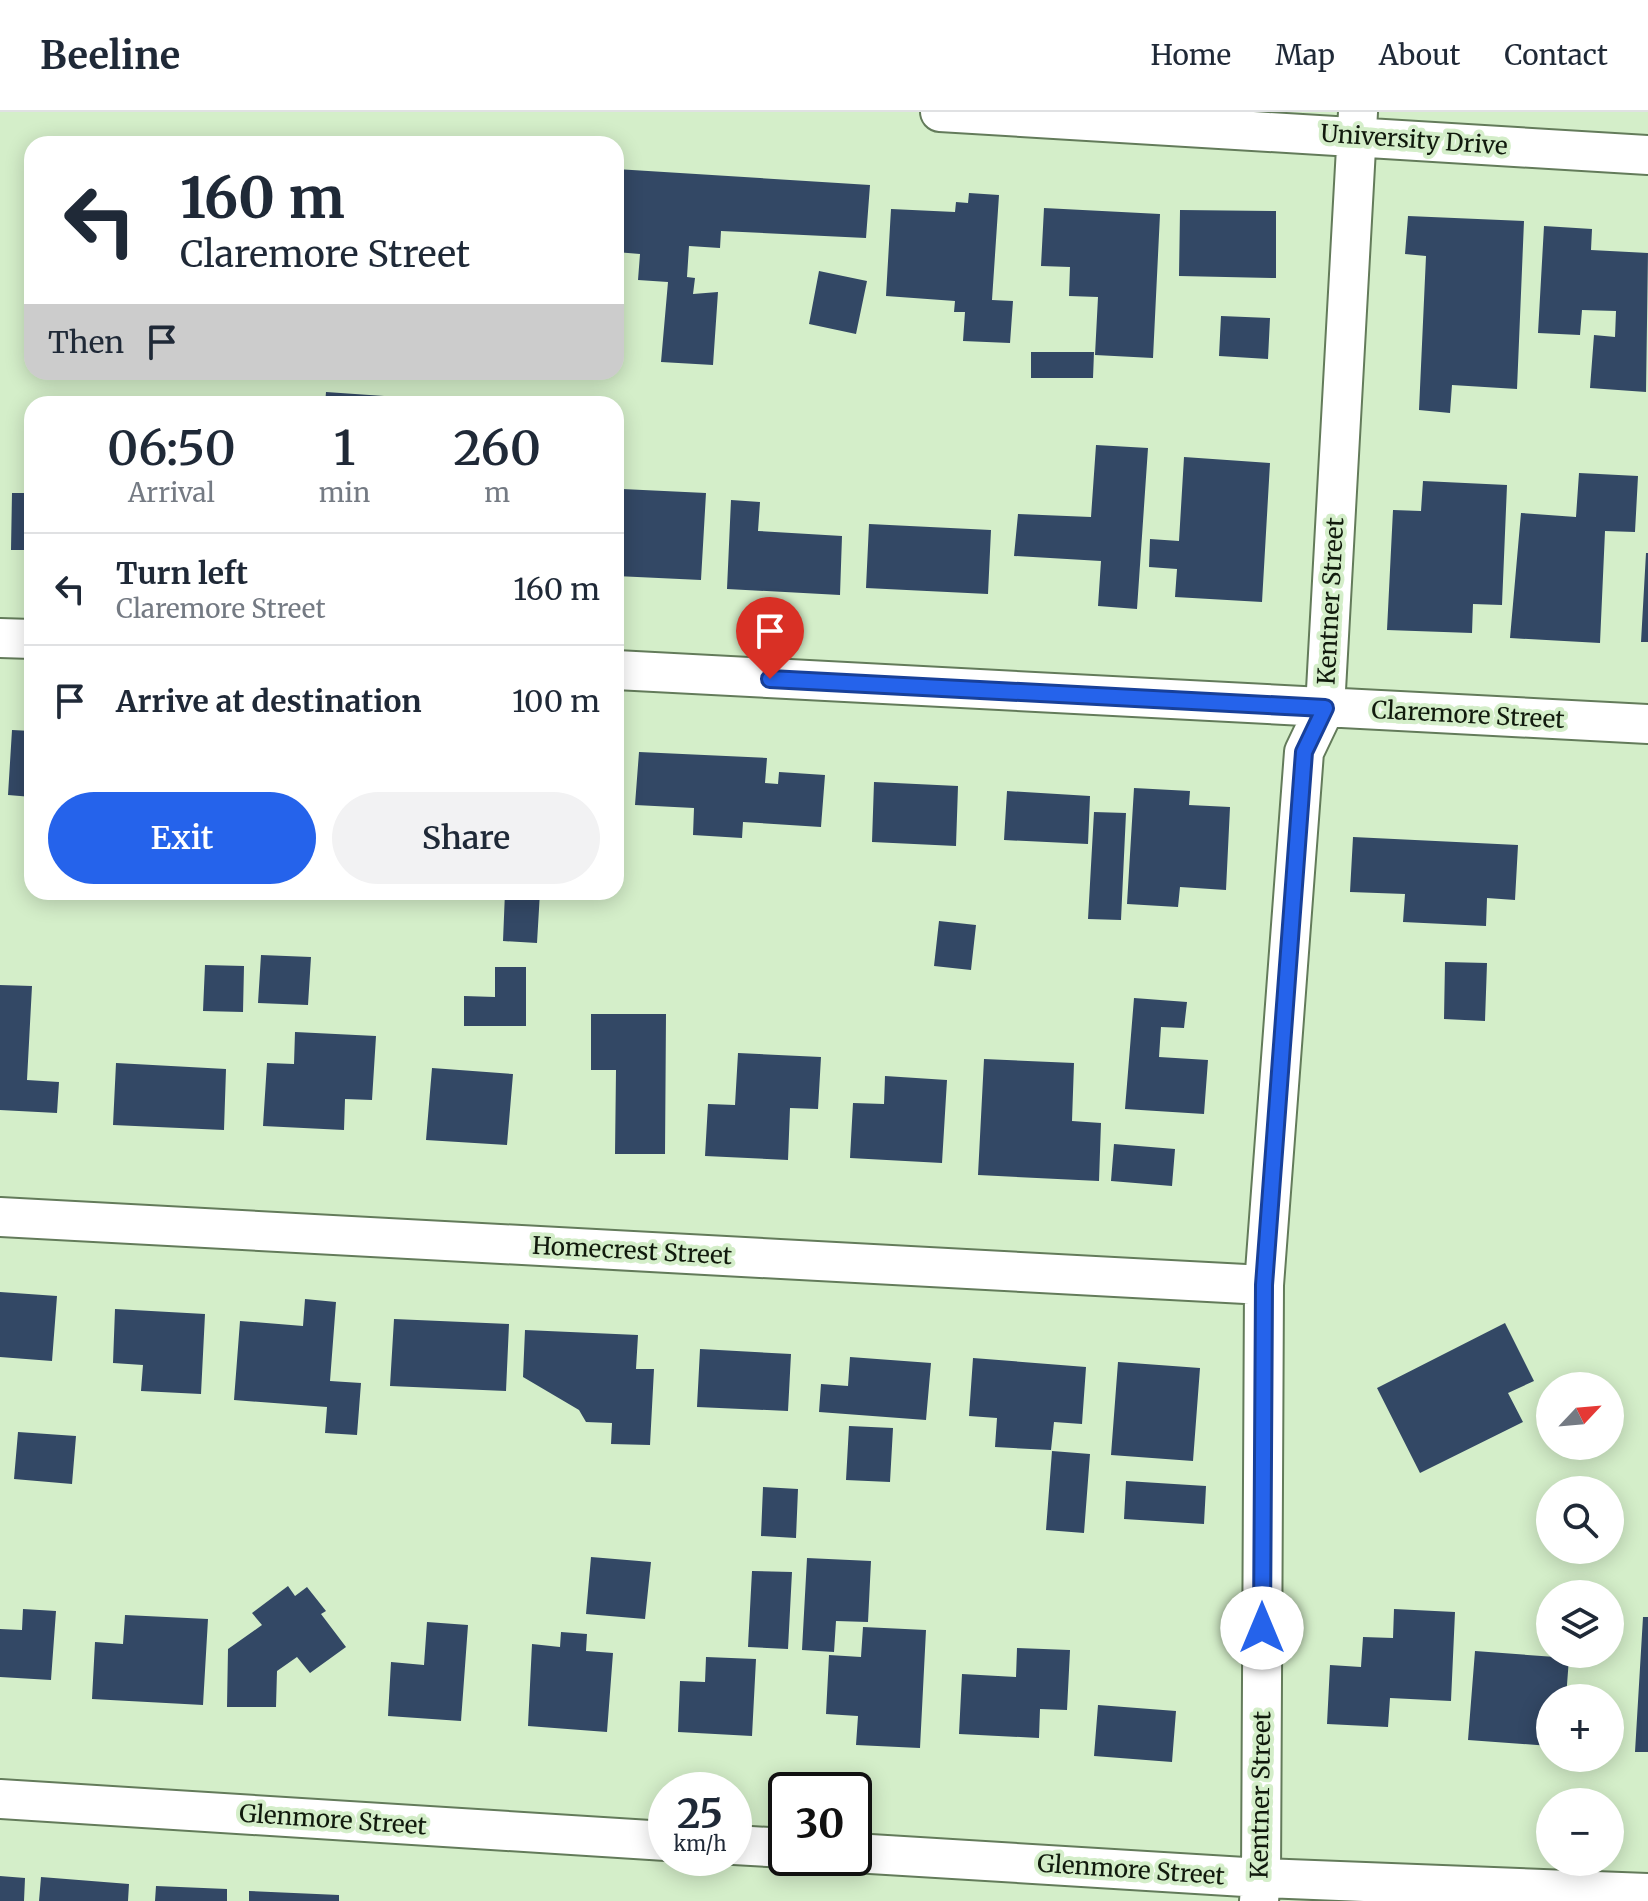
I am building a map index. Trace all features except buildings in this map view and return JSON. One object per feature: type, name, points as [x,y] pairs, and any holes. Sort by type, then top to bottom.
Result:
[{"type":"street","name":"University Drive","points":[[940,112],[1357,124],[1648,155]]},
{"type":"street","name":"Kentner Street","points":[[1260,1890],[1264,1285],[1304,752],[1325,708],[1357,124]]},
{"type":"street","points":[[0,638],[24,639]]},
{"type":"street","name":"Claremore Street","points":[[624,670],[1648,724]]},
{"type":"street","name":"Homecrest Street","points":[[0,1217],[1264,1285]]},
{"type":"street","name":"Glenmore Street","points":[[0,1799],[648,1840]]},
{"type":"street","name":"Glenmore Street","points":[[872,1855],[1260,1890],[1648,1893]]},
{"type":"route","points":[[770,679],[1325,708],[1304,752],[1264,1285],[1262,1628]]}]
